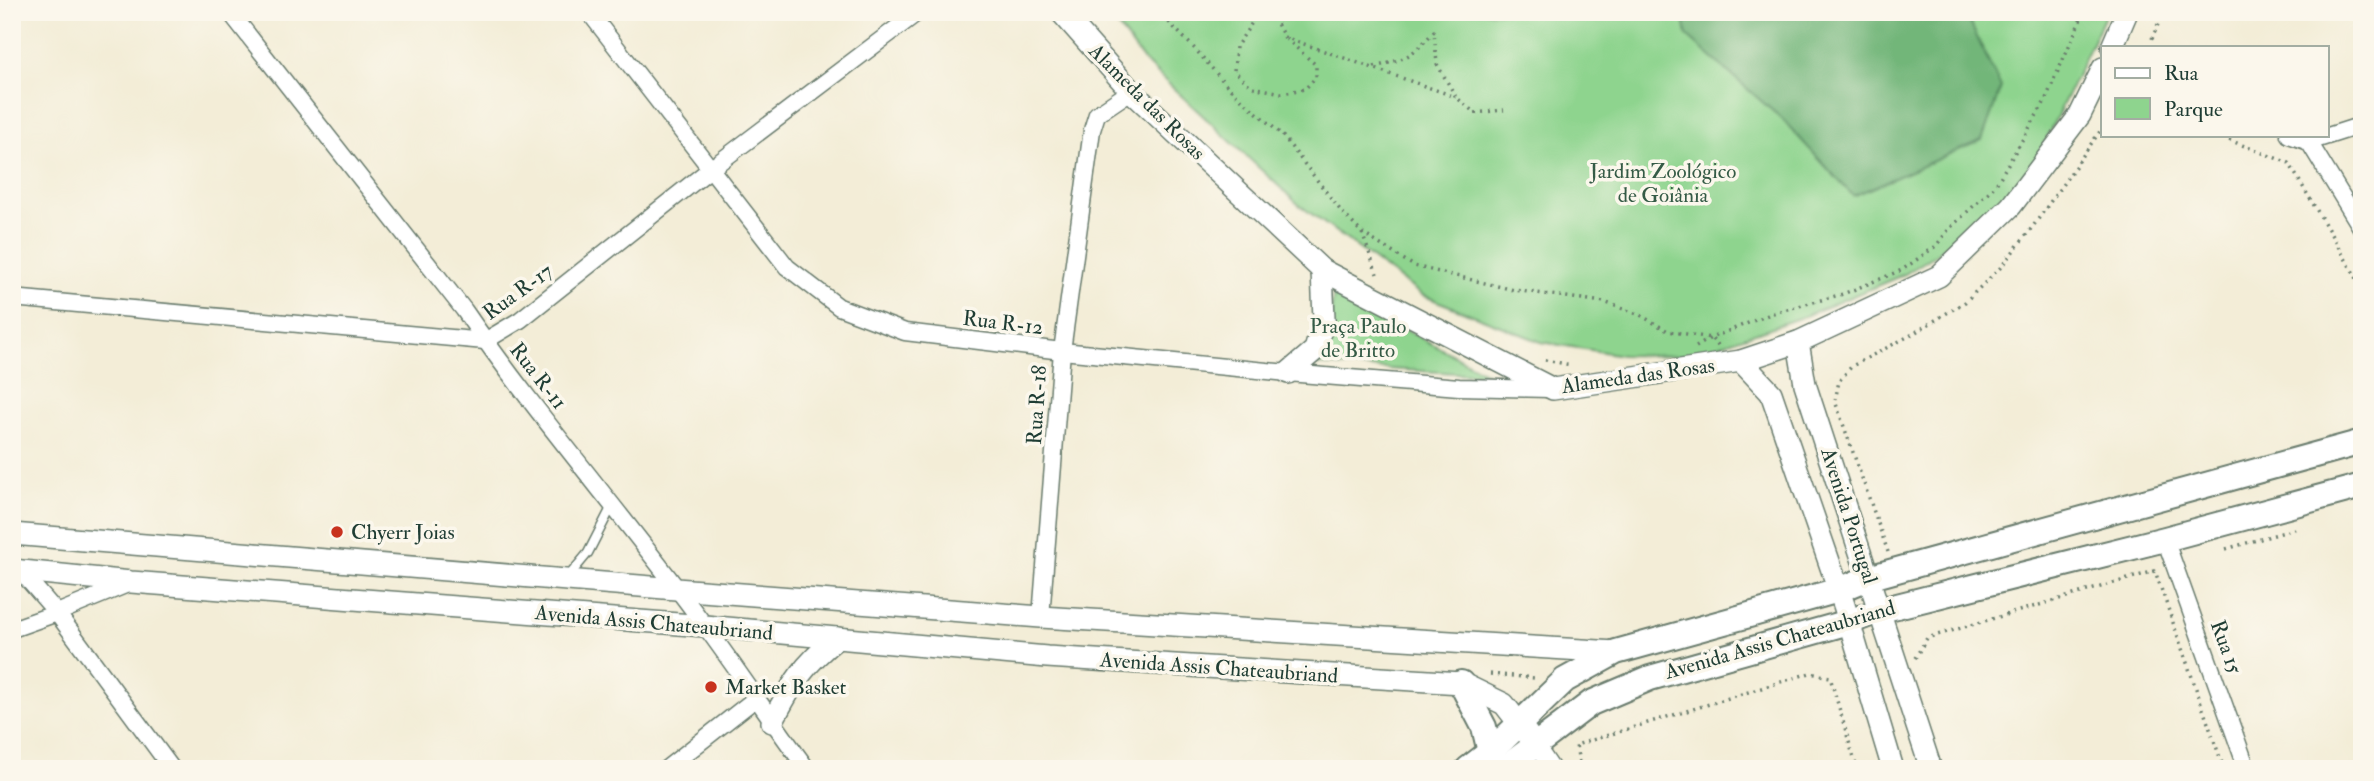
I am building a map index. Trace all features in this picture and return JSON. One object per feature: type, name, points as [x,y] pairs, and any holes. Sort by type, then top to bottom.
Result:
[{"type":"main road","name":"Alameda das Rosas","points":[[1061,12],[1130,91],[1322,270],[1553,389],[1735,362],[1798,342],[1939,276],[2011,206],[2080,115],[2101,72]]},
{"type":"main road","points":[[2112,46],[2127,12]]},
{"type":"main road","points":[[1288,373],[1315,350],[1324,318],[1322,270]]},
{"type":"main road","name":"Avenida Portugal","points":[[1798,342],[1805,384],[1931,769]]},
{"type":"main road","name":"Avenida Portugal","points":[[1735,362],[1771,393],[1839,590],[1893,769]]},
{"type":"main road","points":[[1771,393],[1782,387],[1805,384]]},
{"type":"main road","name":"Avenida Assis Chateaubriand","points":[[12,534],[1041,617],[1616,652],[1839,590],[1868,578],[2362,442]]},
{"type":"main road","name":"Avenida Assis Chateaubriand","points":[[15,567],[131,582],[705,626],[1061,658],[1472,679],[1504,704],[1535,744],[1591,704],[1650,678],[1849,622],[1881,610],[2165,539],[2362,485]]},
{"type":"main road","points":[[772,722],[800,673],[813,657],[837,638]]},
{"type":"main road","points":[[1497,760],[1519,724],[1565,680],[1616,652]]},
{"type":"main road","points":[[1472,679],[1484,727],[1497,760]]},
{"type":"main road","points":[[1468,769],[1535,744]]},
{"type":"street","name":"Rua R-11","points":[[230,12],[464,310],[485,341],[705,626],[807,769]]},
{"type":"street","name":"Rua R-12","points":[[589,12],[709,170],[787,267],[839,307],[905,332],[1062,351],[1459,387],[1553,389]]},
{"type":"street","name":"Rua R-17","points":[[12,298],[485,341],[520,320],[709,170],[918,12]]},
{"type":"street","name":"Rua R-18","points":[[1041,617],[1062,351],[1092,130],[1097,114],[1130,91]]},
{"type":"street","points":[[2328,136],[2362,125]]},
{"type":"street","points":[[2292,136],[2309,142],[2328,136]]},
{"type":"street","points":[[2309,142],[2362,229]]},
{"type":"street","name":"Rua 15","points":[[2165,539],[2248,769]]},
{"type":"street","points":[[15,567],[57,613],[172,769]]},
{"type":"street","points":[[12,629],[131,582]]},
{"type":"street","points":[[666,769],[755,699]]},
{"type":"street","points":[[1535,744],[1552,769]]},
{"type":"lane","points":[[566,580],[588,553],[612,506]]},
{"type":"path","points":[[1159,12],[1230,89],[1282,135],[1341,211],[1363,233],[1415,266],[1514,290],[1604,302],[1640,315],[1668,331],[1711,338],[1735,362]]},
{"type":"path","points":[[1226,12],[1234,15],[1253,12]]},
{"type":"path","points":[[1259,12],[1236,47],[1234,71],[1252,88],[1282,93],[1305,89],[1316,77],[1316,65],[1284,37],[1271,12]]},
{"type":"path","points":[[1696,347],[1711,338],[1773,313],[1843,294],[1902,270],[1936,246],[1949,229],[1995,186],[2044,103],[2084,12]]},
{"type":"path","points":[[2152,39],[2163,12]]},
{"type":"path","points":[[1372,68],[1400,61],[1415,52],[1434,31],[1437,64],[1456,97],[1475,113],[1504,110]]},
{"type":"path","points":[[1284,37],[1456,97]]},
{"type":"path","points":[[1891,561],[1835,401],[1839,381],[1852,366],[1911,335],[1965,302],[2000,268],[2034,225],[2101,130]]},
{"type":"path","points":[[2219,136],[2289,163],[2362,287]]},
{"type":"path","points":[[1363,233],[1381,283]]},
{"type":"path","points":[[1542,359],[1575,366]]},
{"type":"path","points":[[2226,549],[2300,527]]},
{"type":"path","points":[[1927,638],[2155,571],[2224,769]]},
{"type":"path","points":[[1580,769],[1576,745],[1810,673],[1830,677],[1857,769]]},
{"type":"path","points":[[1472,679],[1565,680]]},
{"type":"green space","name":"Jardim Zoológico de Goiânia","points":[[1107,12],[2107,12],[2036,161],[1992,209],[1935,255],[1905,274],[1805,316],[1688,356],[1622,355],[1541,342],[1422,295],[1298,204],[1145,62]]},
{"type":"green space","points":[[1683,12],[1965,12],[2001,87],[1982,140],[1853,196],[1783,120],[1687,36]]},
{"type":"green space","name":"Praça Paulo de Britto","points":[[1334,291],[1490,375],[1318,365],[1329,329]]},
{"type":"place","name":"Chyerr Joias","points":[[337,532]]},
{"type":"place","name":"Market Basket","points":[[711,687]]}]
